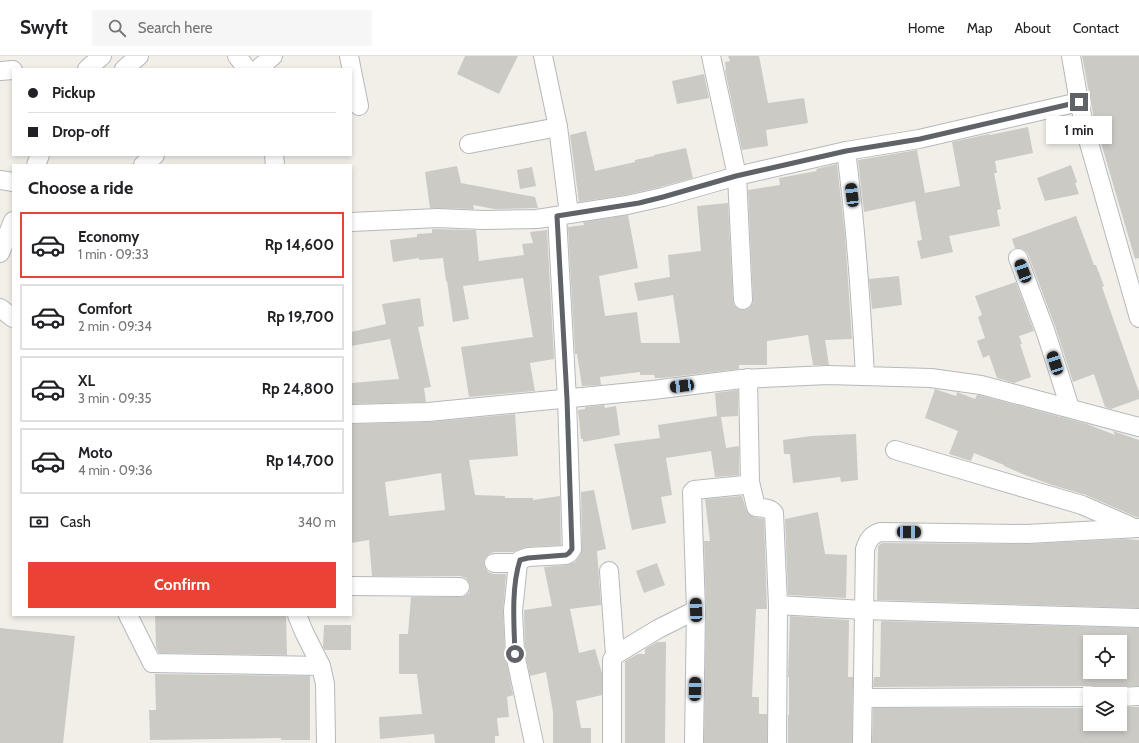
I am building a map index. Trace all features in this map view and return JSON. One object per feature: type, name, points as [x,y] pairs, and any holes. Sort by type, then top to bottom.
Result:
[{"type":"street","points":[[88,68],[102,56]]},
{"type":"street","points":[[125,68],[139,56]]},
{"type":"street","points":[[237,56],[246,68]]},
{"type":"street","points":[[259,68],[273,56]]},
{"type":"street","points":[[349,56],[351,68]]},
{"type":"street","points":[[494,563],[518,563],[520,560],[528,558],[566,555],[572,549],[563,215],[558,127],[543,56]]},
{"type":"street","points":[[710,56],[736,176],[743,300]]},
{"type":"street","points":[[1071,56],[1087,136],[1139,318]]},
{"type":"street","points":[[0,71],[12,70]]},
{"type":"street","points":[[352,71],[359,106]]},
{"type":"street","points":[[352,222],[438,218],[483,220],[537,219],[627,205],[663,197],[736,176],[846,151],[920,139],[1079,102]]},
{"type":"street","points":[[469,144],[558,127]]},
{"type":"street","points":[[846,151],[854,210],[862,310],[865,376]]},
{"type":"street","points":[[144,164],[154,156]]},
{"type":"street","points":[[0,180],[12,182]]},
{"type":"street","points":[[0,253],[12,223]]},
{"type":"street","points":[[1018,258],[1046,333],[1070,408]]},
{"type":"street","points":[[0,308],[12,317]]},
{"type":"street","points":[[352,414],[428,412],[567,399],[748,378],[828,375],[931,378],[981,385],[1139,427]]},
{"type":"street","points":[[748,378],[750,482],[756,507],[768,509],[774,513],[778,605],[777,743]]},
{"type":"street","points":[[896,450],[1082,505],[1137,528]]},
{"type":"street","points":[[694,743],[696,610],[692,492],[694,490],[744,485],[750,482]]},
{"type":"street","points":[[862,743],[865,549],[873,534],[880,532],[1027,534],[1137,528]]},
{"type":"street","points":[[518,563],[513,611],[515,654],[534,743]]},
{"type":"street","points":[[609,571],[615,655]]},
{"type":"street","points":[[352,586],[460,587]]},
{"type":"street","points":[[778,605],[863,610],[1139,618]]},
{"type":"street","points":[[612,743],[612,660],[615,655],[658,629],[696,610]]},
{"type":"street","points":[[128,616],[152,663],[321,666]]},
{"type":"street","points":[[297,616],[321,666],[326,684],[326,743]]},
{"type":"street","points":[[1127,696],[1139,696]]},
{"type":"street","points":[[863,698],[1083,697]]},
{"type":"building","points":[[465,56],[518,56],[499,94],[457,74]]},
{"type":"building","points":[[728,56],[759,56],[768,103],[804,98],[808,123],[766,130],[768,146],[742,150],[725,70],[725,62],[730,61]]},
{"type":"building","points":[[1082,56],[1139,56],[1139,258],[1135,259],[1094,119]]},
{"type":"building","points":[[704,74],[709,98],[677,104],[672,81]]},
{"type":"building","points":[[1028,127],[1033,153],[995,161],[997,173],[994,173],[1001,209],[997,210],[1000,226],[949,236],[953,252],[921,259],[917,241],[922,240],[915,201],[864,212],[858,160],[917,150],[925,193],[960,186],[952,142]]},
{"type":"building","points":[[586,131],[595,171],[686,148],[693,178],[625,195],[579,202],[570,135]]},
{"type":"building","points":[[837,164],[845,236],[852,339],[825,340],[829,365],[813,365],[808,335],[767,341],[767,365],[739,365],[739,369],[662,378],[655,378],[654,375],[640,375],[640,372],[600,377],[601,385],[582,386],[577,354],[575,354],[568,227],[584,225],[583,222],[628,215],[638,268],[599,276],[605,316],[637,312],[641,343],[680,343],[673,295],[638,301],[634,283],[670,277],[668,255],[701,251],[697,206],[728,203],[733,301],[734,305],[738,309],[748,309],[752,305],[753,299],[748,190],[780,185],[779,178],[817,171],[816,169]]},
{"type":"building","points":[[1071,165],[1077,182],[1075,183],[1079,194],[1045,201],[1037,178]]},
{"type":"building","points":[[457,166],[461,183],[535,197],[538,208],[494,209],[473,205],[474,209],[430,208],[425,172]]},
{"type":"building","points":[[532,167],[536,186],[520,189],[517,170]]},
{"type":"building","points":[[1076,216],[1094,265],[1096,265],[1104,286],[1102,287],[1139,392],[1139,399],[1111,409],[1105,407],[1094,374],[1073,382],[1056,329],[1028,254],[1020,248],[1015,248],[1012,239]]},
{"type":"building","points":[[432,229],[476,230],[479,261],[524,255],[522,244],[533,243],[530,232],[547,230],[554,359],[530,363],[535,391],[469,397],[461,347],[533,337],[523,278],[463,286],[469,319],[453,322],[443,258],[419,260],[419,258],[393,262],[390,240],[417,237],[417,234],[432,233]]},
{"type":"building","points":[[899,276],[902,305],[872,309],[869,279]]},
{"type":"building","points":[[1016,282],[1034,331],[1019,336],[1022,344],[1020,344],[1031,377],[1014,383],[997,378],[989,355],[983,358],[977,341],[985,338],[978,317],[982,315],[975,296]]},
{"type":"building","points":[[420,298],[424,326],[418,327],[431,387],[424,388],[426,402],[352,404],[352,383],[399,379],[390,339],[352,346],[352,332],[386,324],[382,304]]},
{"type":"building","points":[[935,389],[956,396],[957,392],[975,399],[977,395],[979,395],[1087,424],[1115,435],[1113,431],[1139,440],[1139,518],[1086,495],[1025,475],[974,453],[971,461],[949,454],[958,431],[925,418]]},
{"type":"building","points":[[738,390],[738,416],[721,417],[726,448],[739,446],[739,475],[715,477],[711,451],[666,458],[672,495],[661,497],[666,523],[632,530],[614,444],[660,438],[658,425],[717,416],[715,393]]},
{"type":"building","points":[[604,405],[605,408],[616,406],[620,435],[583,442],[583,439],[581,439],[578,410],[585,409],[585,407]]},
{"type":"building","points":[[515,414],[518,456],[469,460],[475,495],[505,496],[505,498],[533,498],[533,500],[560,496],[561,545],[527,547],[513,552],[494,552],[485,558],[485,568],[488,572],[494,574],[506,574],[503,611],[505,654],[513,695],[507,697],[509,717],[497,718],[499,736],[495,736],[495,743],[435,743],[434,734],[380,739],[379,717],[422,714],[417,674],[399,674],[399,634],[408,634],[411,597],[460,597],[469,593],[470,587],[466,578],[460,576],[372,576],[369,540],[352,543],[352,424],[428,422]],"holes":[[[441,473],[445,510],[389,516],[385,482]]]},
{"type":"building","points":[[856,434],[858,480],[841,482],[840,477],[793,483],[790,454],[784,454],[783,440],[811,436]]},
{"type":"building","points":[[594,490],[606,549],[597,551],[601,605],[570,609],[579,653],[595,649],[602,673],[602,695],[576,701],[581,728],[591,728],[591,743],[553,743],[553,712],[546,672],[530,676],[525,653],[524,610],[552,606],[544,567],[567,565],[575,562],[580,555],[582,549],[581,492]]},
{"type":"building","points":[[742,496],[749,514],[754,517],[764,519],[767,609],[756,609],[752,697],[759,697],[759,714],[767,714],[767,743],[704,743],[706,610],[704,541],[710,541],[705,499]]},
{"type":"building","points":[[818,512],[825,554],[847,555],[846,598],[788,595],[785,519]]},
{"type":"building","points":[[1125,539],[1139,540],[1139,608],[877,600],[878,546],[882,543],[1027,544]]},
{"type":"building","points":[[657,563],[665,585],[644,593],[636,571]]},
{"type":"building","points":[[155,616],[286,616],[287,655],[159,653],[156,647]]},
{"type":"building","points":[[790,616],[849,620],[848,677],[853,677],[852,743],[788,743]]},
{"type":"building","points":[[881,621],[1139,628],[1139,686],[873,687],[874,677],[880,677]]},
{"type":"building","points":[[324,625],[351,625],[351,650],[325,650],[323,647]]},
{"type":"building","points":[[0,628],[75,636],[63,743],[0,743]]},
{"type":"building","points":[[657,642],[666,642],[665,743],[625,743],[625,661],[638,654],[645,654],[645,649]]},
{"type":"building","points":[[155,674],[310,676],[310,740],[281,740],[281,738],[150,740],[149,710],[156,710]]},
{"type":"building","points":[[1127,707],[1139,707],[1139,743],[872,743],[873,708],[1083,708],[1083,731],[1127,731]]},
{"type":"route","points":[[515,654],[513,611],[518,563],[520,560],[528,558],[566,555],[572,549],[570,535],[572,526],[563,304],[557,216],[639,203],[736,176],[846,151],[920,139],[1079,102]]}]
